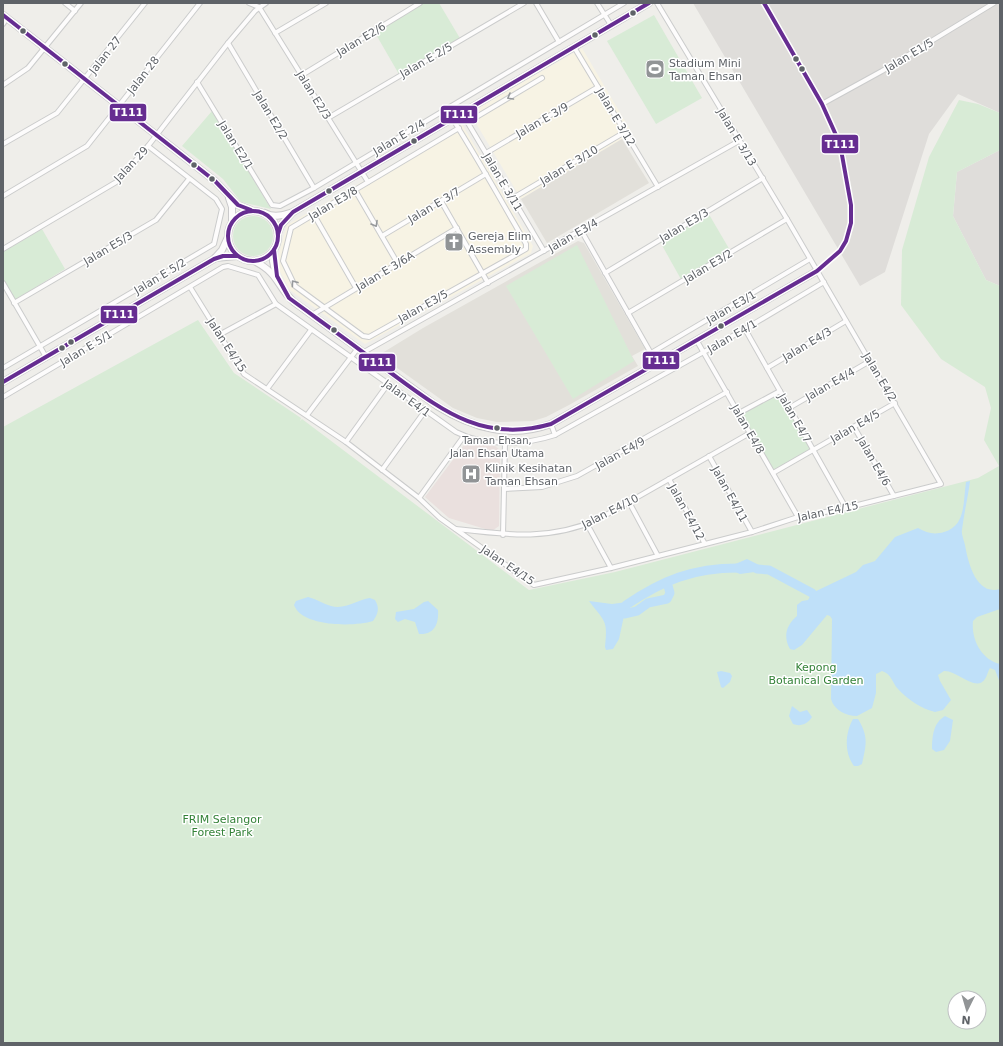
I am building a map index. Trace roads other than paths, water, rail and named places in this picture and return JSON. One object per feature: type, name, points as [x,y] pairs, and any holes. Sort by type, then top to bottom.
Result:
[{"type":"street","points":[[65,3],[75,11]]},
{"type":"street","points":[[3,85],[28,68],[81,3]]},
{"type":"street","name":"Jalan 27","points":[[3,144],[57,113],[85,80],[145,3]]},
{"type":"street","name":"Jalan 28","points":[[3,196],[87,146],[200,3]]},
{"type":"street","points":[[249,3],[259,5]]},
{"type":"street","name":"Jalan 29","points":[[3,249],[118,181],[148,146],[259,5],[266,3]]},
{"type":"street","points":[[275,33],[326,3]]},
{"type":"street","name":"Jalan E2/6","points":[[302,75],[420,3]]},
{"type":"street","name":"Jalan E 2/5","points":[[328,118],[524,3]]},
{"type":"street","points":[[536,3],[559,42]]},
{"type":"street","points":[[597,3],[611,25]]},
{"type":"street","name":"Jalan E 2/4","points":[[276,207],[314,188],[624,3]]},
{"type":"street","points":[[4,19],[44,48],[215,181],[228,196],[242,207],[265,213],[269,216],[279,216],[293,212],[649,3]]},
{"type":"street","name":"Jalan E 3/13","points":[[657,3],[739,141],[763,178],[817,271]]},
{"type":"street","points":[[3,382],[129,310],[214,259],[224,256],[237,256],[254,261],[264,266],[276,277],[289,298],[458,418],[480,427],[503,430],[535,429],[551,424],[817,271],[835,256],[843,245],[849,230],[851,205],[840,144],[822,104],[764,3]]},
{"type":"street","name":"Jalan E1/5","points":[[822,104],[888,68],[994,3]]},
{"type":"street","name":"Jalan E2/3","points":[[259,5],[368,182]]},
{"type":"street","name":"Jalan E2/2","points":[[228,43],[314,188]]},
{"type":"street","name":"Jalan E 3/12","points":[[574,47],[658,187]]},
{"type":"street","points":[[468,122],[542,78]]},
{"type":"street","name":"Jalan E2/1","points":[[197,82],[272,205],[276,207]]},
{"type":"street","name":"Jalan E 3/9","points":[[486,153],[598,87]]},
{"type":"street","name":"Jalan E 3/11","points":[[462,113],[544,251]]},
{"type":"street","points":[[452,118],[486,174]]},
{"type":"street","name":"Jalan E3/8","points":[[323,308],[295,286],[283,261],[291,228],[459,128]]},
{"type":"street","name":"Jalan E 3/10","points":[[513,198],[625,132]]},
{"type":"street","name":"Jalan E3/4","points":[[364,352],[739,141]]},
{"type":"street","points":[[148,146],[189,179]]},
{"type":"street","name":"Jalan E 3/7","points":[[382,236],[486,174]]},
{"type":"street","name":"Jalan E3/5","points":[[323,308],[363,336],[369,337],[526,249],[526,244],[486,174]]},
{"type":"street","name":"Jalan E3/3","points":[[605,272],[763,178]]},
{"type":"street","name":"Jalan E 5/2","points":[[3,368],[214,244],[222,209],[216,199],[189,179]]},
{"type":"street","name":"Jalan E5/3","points":[[14,303],[156,220],[189,179]]},
{"type":"street","points":[[355,190],[398,264]]},
{"type":"street","points":[[214,259],[222,250],[228,237],[232,220],[232,207],[228,196]]},
{"type":"street","points":[[441,200],[488,283]]},
{"type":"street","points":[[232,220],[240,214],[251,210]]},
{"type":"street","points":[[276,277],[273,261],[278,234],[283,222],[293,212]]},
{"type":"street","points":[[265,213],[274,222],[278,234]]},
{"type":"street","points":[[314,214],[356,288]]},
{"type":"street","name":"Jalan E3/2","points":[[628,313],[787,219]]},
{"type":"street","name":"Jalan E 3/6A","points":[[312,315],[457,228]]},
{"type":"street","points":[[581,230],[657,364]]},
{"type":"street","points":[[228,237],[231,249],[237,256]]},
{"type":"street","points":[[254,261],[264,258],[274,250]]},
{"type":"street","name":"Jalan E3/1","points":[[651,353],[810,259]]},
{"type":"street","name":"Jalan E 5/1","points":[[3,397],[223,267],[232,267],[258,275],[276,304]]},
{"type":"street","name":"Jalan E4/2","points":[[817,271],[941,484]]},
{"type":"street","name":"Jalan E4/1","points":[[276,304],[425,411],[464,436],[505,443],[544,438],[555,435],[745,329],[824,282]]},
{"type":"street","points":[[3,283],[46,357]]},
{"type":"street","name":"Jalan E4/15","points":[[190,287],[240,371],[346,442],[419,498],[440,518],[534,585],[611,568],[752,532],[798,517],[846,508],[941,484]]},
{"type":"street","points":[[219,335],[276,304]]},
{"type":"street","points":[[129,310],[135,319]]},
{"type":"street","name":"Jalan E4/3","points":[[767,368],[846,321]]},
{"type":"street","name":"Jalan E4/7","points":[[745,329],[846,508]]},
{"type":"street","points":[[267,389],[311,330]]},
{"type":"street","name":"Jalan E4/8","points":[[697,341],[798,517]]},
{"type":"street","points":[[307,415],[358,348]]},
{"type":"street","name":"Jalan E4/4","points":[[789,408],[870,361]]},
{"type":"street","points":[[346,442],[388,384]]},
{"type":"street","points":[[739,413],[780,391]]},
{"type":"street","name":"Jalan E4/9","points":[[504,489],[542,487],[577,476],[607,461],[727,392]]},
{"type":"street","name":"Jalan E4/5","points":[[773,473],[895,403]]},
{"type":"street","points":[[382,470],[425,411]]},
{"type":"street","points":[[551,424],[555,435]]},
{"type":"street","name":"Jalan E4/6","points":[[854,427],[894,496]]},
{"type":"street","name":"Jalan E4/10","points":[[456,529],[503,535],[546,534],[573,529],[587,524],[629,502],[750,433]]},
{"type":"street","points":[[419,498],[464,436]]},
{"type":"street","points":[[503,535],[505,443]]},
{"type":"street","name":"Jalan E4/11","points":[[709,456],[752,532]]},
{"type":"street","name":"Jalan E4/12","points":[[669,479],[705,544]]},
{"type":"street","points":[[629,502],[658,556]]},
{"type":"street","points":[[587,524],[611,568]]},
{"type":"water","points":[[970,481],[962,532],[968,560],[979,583],[992,590],[1000,589],[1000,609],[977,617],[973,621],[974,635],[983,654],[994,662],[1000,664],[1000,683],[995,670],[990,668],[985,679],[981,683],[977,684],[955,674],[944,671],[938,675],[951,700],[943,710],[935,712],[925,709],[911,700],[896,687],[888,674],[882,671],[876,674],[876,693],[872,708],[857,716],[841,712],[831,699],[832,619],[827,615],[802,645],[794,650],[790,649],[786,636],[790,623],[797,616],[797,605],[802,601],[808,600],[812,593],[856,572],[863,565],[875,561],[895,537],[918,528],[934,533],[940,533],[951,529],[960,519],[964,505],[966,482]]},
{"type":"water","points":[[747,559],[769,570],[740,574],[726,568]]},
{"type":"water","points":[[308,597],[336,607],[346,606],[370,598],[375,600],[378,606],[378,611],[373,621],[354,624],[329,624],[307,618],[299,612],[294,605],[296,601]]},
{"type":"water","points":[[428,601],[438,610],[437,624],[429,632],[419,634],[415,622],[405,619],[398,622],[395,619],[396,612],[414,609]]},
{"type":"water","points":[[589,601],[612,604],[627,602],[619,639],[613,649],[606,650],[606,631],[604,622]]},
{"type":"water","points":[[721,671],[730,673],[732,676],[730,682],[723,688],[721,687],[717,672]]},
{"type":"water","points":[[792,706],[800,712],[807,710],[812,717],[804,724],[793,724],[789,716]]},
{"type":"water","points":[[945,716],[953,720],[950,741],[944,750],[936,752],[932,749],[934,731],[938,722]]},
{"type":"water","points":[[853,719],[858,719],[864,731],[866,741],[862,764],[858,766],[854,766],[848,755],[847,749],[848,730]]},
{"type":"waterway","points":[[626,605],[666,582],[679,577],[707,570],[738,568]]},
{"type":"waterway","points":[[757,569],[769,570],[812,593]]},
{"type":"waterway","points":[[624,614],[637,611],[648,603],[667,599],[670,593],[667,582]]},
{"type":"place","name":"Stadium Mini Taman Ehsan","points":[[655,69]]},
{"type":"place","name":"Gereja Elim Assembly","points":[[454,242]]},
{"type":"place","name":"Taman Ehsan, Jalan Ehsan Utama","points":[[497,428]]},
{"type":"place","name":"Klinik Kesihatan Taman Ehsan","points":[[471,474]]},
{"type":"park label","name":"Kepong Botanical Garden","points":[[816,673]]},
{"type":"park label","name":"FRIM Selangor Forest Park","points":[[222,825]]}]
